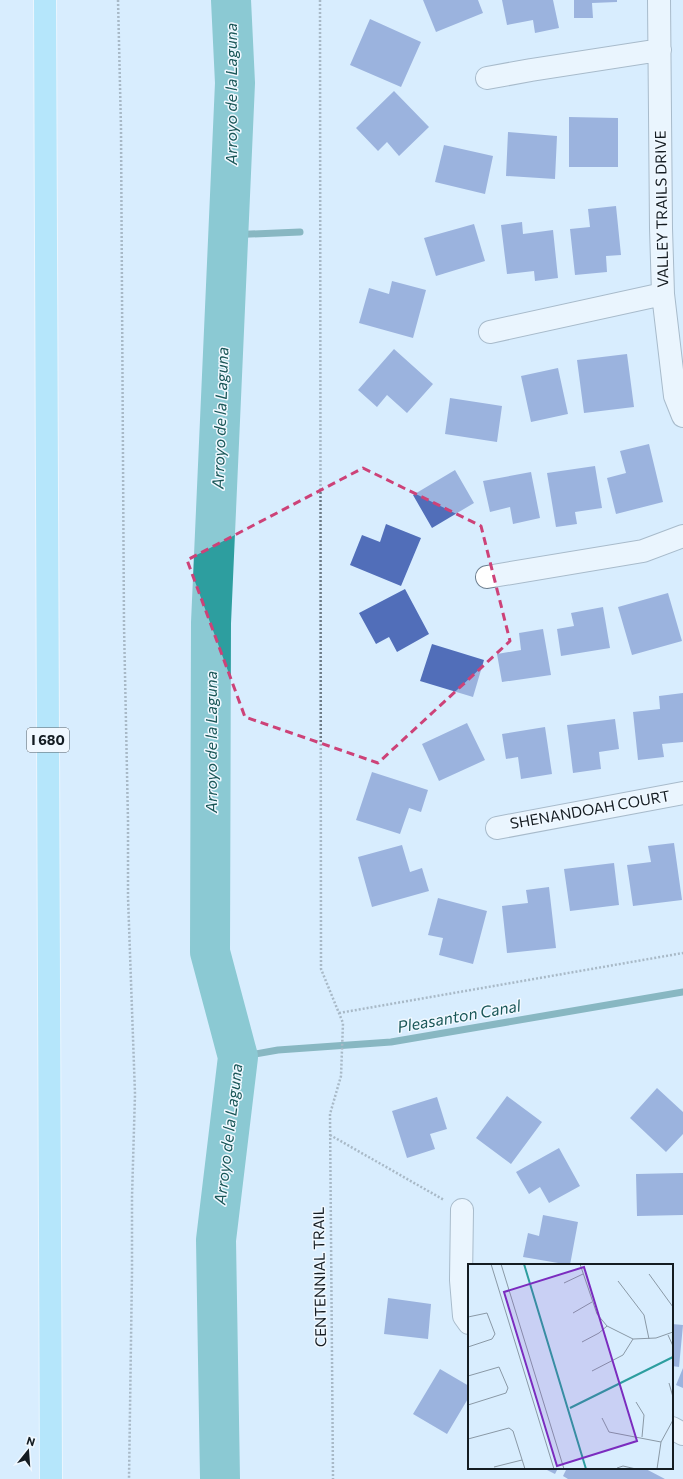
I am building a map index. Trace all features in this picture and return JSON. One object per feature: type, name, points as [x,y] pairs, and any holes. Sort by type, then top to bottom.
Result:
[{"type":"highway","name":"I 680","points":[[45,0],[51,1479]]},
{"type":"street","name":"VALLEY TRAILS DRIVE","points":[[659,0],[663,294],[675,396],[683,416]]},
{"type":"street","points":[[487,78],[660,50]]},
{"type":"street","points":[[490,332],[663,294]]},
{"type":"street","points":[[486,577],[643,551],[683,536]]},
{"type":"street","name":"SHENANDOAH COURT","points":[[497,828],[683,793]]},
{"type":"street","points":[[462,1210],[461,1280],[464,1316],[468,1321]]},
{"type":"street","points":[[673,1429],[683,1434]]},
{"type":"path","points":[[118,0],[122,128],[124,626],[128,897],[135,1094],[132,1197],[129,1479]]},
{"type":"path","name":"CENTENNIAL TRAIL","points":[[320,0],[321,969],[343,1023],[341,1076],[330,1114],[333,1479]]},
{"type":"path","points":[[340,1013],[683,953]]},
{"type":"path","points":[[330,1135],[462,1210]]},
{"type":"highlighted area","points":[[363,468],[481,526],[510,641],[378,763],[245,717],[187,560]]},
{"type":"building","points":[[423,0],[478,0],[483,13],[436,32]]},
{"type":"building","points":[[502,0],[553,0],[559,28],[535,33],[533,20],[507,25]]},
{"type":"building","points":[[574,0],[617,0],[617,2],[592,3],[593,18],[574,18]]},
{"type":"building","points":[[370,19],[421,42],[401,87],[350,65]]},
{"type":"building","points":[[394,91],[429,127],[399,156],[387,142],[378,151],[356,128]]},
{"type":"building","points":[[569,117],[618,118],[618,167],[569,167]]},
{"type":"building","points":[[508,132],[557,136],[555,179],[506,176]]},
{"type":"building","points":[[444,145],[493,156],[485,194],[435,182]]},
{"type":"building","points":[[616,206],[621,255],[606,256],[607,272],[575,275],[570,229],[590,227],[588,209]]},
{"type":"building","points":[[522,222],[523,234],[553,230],[558,278],[535,281],[534,271],[507,274],[501,225]]},
{"type":"building","points":[[474,224],[485,261],[436,276],[424,238]]},
{"type":"building","points":[[392,281],[426,290],[413,338],[359,323],[369,288],[389,294]]},
{"type":"building","points":[[394,349],[433,384],[407,413],[387,395],[377,407],[358,390]]},
{"type":"building","points":[[627,354],[634,407],[584,413],[577,360]]},
{"type":"building","points":[[558,368],[568,414],[531,422],[521,376]]},
{"type":"building","points":[[450,398],[502,406],[497,442],[445,434]]},
{"type":"building","points":[[649,444],[663,502],[616,514],[607,478],[626,473],[620,451]]},
{"type":"building","points":[[595,466],[602,508],[575,512],[577,524],[556,527],[547,473]]},
{"type":"building","points":[[455,470],[474,503],[432,528],[413,495]]},
{"type":"building","points":[[531,472],[540,518],[513,524],[510,507],[490,512],[483,481]]},
{"type":"building","points":[[386,524],[421,538],[401,586],[350,565],[362,535],[380,542]]},
{"type":"building","points":[[405,589],[429,634],[397,652],[389,637],[376,644],[359,613]]},
{"type":"building","points":[[668,593],[682,641],[632,655],[618,607]]},
{"type":"building","points":[[603,607],[610,648],[561,656],[557,629],[574,626],[571,613]]},
{"type":"building","points":[[543,629],[551,675],[502,682],[497,654],[521,650],[519,633]]},
{"type":"building","points":[[432,644],[484,660],[473,697],[420,681]]},
{"type":"building","points":[[683,693],[683,742],[662,744],[664,757],[638,760],[633,712],[660,709],[659,696]]},
{"type":"building","points":[[615,719],[619,749],[599,752],[601,769],[573,773],[567,725]]},
{"type":"building","points":[[467,723],[485,760],[439,781],[422,744]]},
{"type":"building","points":[[545,727],[552,774],[521,779],[518,757],[506,759],[502,734]]},
{"type":"building","points":[[372,772],[428,790],[421,812],[409,808],[400,834],[356,820]]},
{"type":"building","points":[[674,843],[682,900],[633,906],[627,865],[651,862],[648,846]]},
{"type":"building","points":[[402,845],[410,872],[422,868],[429,891],[372,907],[358,857]]},
{"type":"building","points":[[614,863],[619,905],[570,911],[564,869]]},
{"type":"building","points":[[549,887],[556,948],[507,953],[502,906],[528,903],[526,890]]},
{"type":"building","points":[[438,898],[487,911],[473,964],[439,955],[443,938],[428,935]]},
{"type":"building","points":[[657,1088],[683,1112],[683,1134],[666,1152],[630,1118]]},
{"type":"building","points":[[507,1096],[542,1122],[511,1164],[476,1138]]},
{"type":"building","points":[[437,1097],[447,1129],[430,1134],[435,1149],[407,1158],[392,1111]]},
{"type":"building","points":[[559,1148],[580,1186],[549,1203],[540,1187],[529,1194],[516,1172]]},
{"type":"building","points":[[683,1173],[683,1215],[637,1216],[636,1174]]},
{"type":"building","points":[[543,1215],[578,1222],[570,1264],[523,1257],[528,1233],[539,1236]]},
{"type":"building","points":[[388,1298],[431,1304],[428,1339],[384,1334]]},
{"type":"building","points":[[673,1324],[683,1325],[679,1367],[673,1366]]},
{"type":"building","points":[[683,1368],[683,1388],[676,1385]]},
{"type":"building","points":[[440,1369],[468,1385],[468,1399],[447,1434],[413,1414]]},
{"type":"building","points":[[545,1469],[558,1469],[555,1474]]},
{"type":"building","points":[[566,1469],[646,1469],[665,1479],[568,1479],[563,1476]]},
{"type":"waterway","name":"Arroyo de la Laguna","points":[[220,1479],[216,1240],[238,1057],[210,952],[211,623],[235,83],[231,0]]},
{"type":"waterway","points":[[228,235],[300,232]]},
{"type":"waterway","name":"Pleasanton Canal","points":[[238,1057],[278,1050],[391,1042],[683,992]]}]
